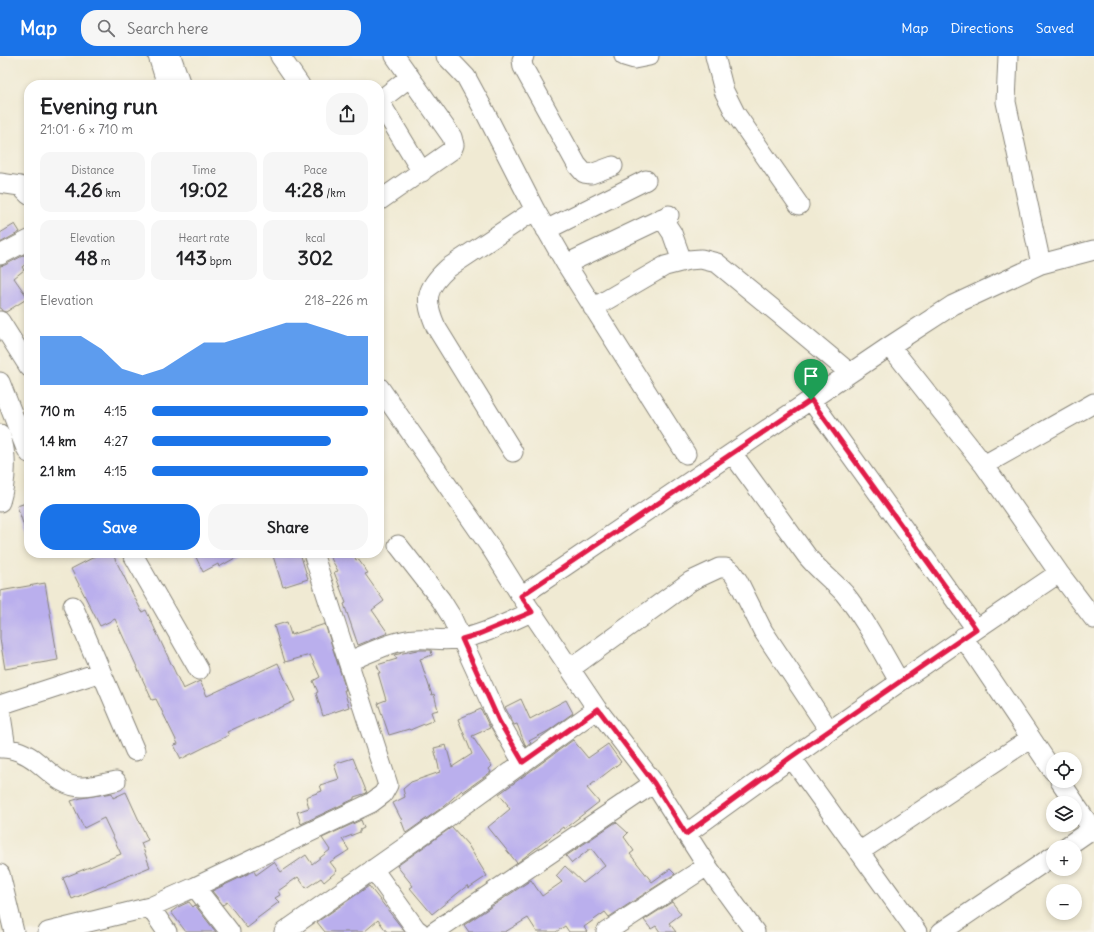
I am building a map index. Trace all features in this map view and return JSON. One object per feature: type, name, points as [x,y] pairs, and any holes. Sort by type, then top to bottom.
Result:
[{"type":"street","points":[[158,56],[165,80]]},
{"type":"street","points":[[171,56],[179,80]]},
{"type":"street","points":[[280,56],[297,80]]},
{"type":"street","points":[[384,196],[422,172],[452,150],[454,145],[452,137],[395,56]]},
{"type":"street","points":[[446,56],[466,77],[546,230],[593,308],[686,454]]},
{"type":"street","points":[[524,56],[522,60],[523,67],[577,165],[584,174],[592,174],[614,166]]},
{"type":"street","points":[[624,56],[634,59],[649,56]]},
{"type":"street","points":[[715,56],[724,91],[735,113],[799,205]]},
{"type":"street","points":[[1008,56],[1006,102],[1042,264]]},
{"type":"street","points":[[384,97],[410,77]]},
{"type":"street","points":[[384,109],[422,172]]},
{"type":"street","points":[[546,230],[646,180]]},
{"type":"street","points":[[0,183],[24,188]]},
{"type":"street","points":[[513,452],[436,327],[430,311],[428,298],[431,287],[436,279],[448,268],[535,210]]},
{"type":"street","points":[[566,264],[666,217],[682,261]]},
{"type":"street","points":[[0,255],[24,243]]},
{"type":"street","points":[[521,596],[953,305],[1042,264],[1094,250]]},
{"type":"street","points":[[593,308],[665,266],[682,261],[701,259],[717,263],[850,373]]},
{"type":"street","points":[[0,321],[24,359]]},
{"type":"street","points":[[890,346],[984,465],[1094,619]]},
{"type":"street","points":[[0,382],[24,442]]},
{"type":"street","points":[[384,394],[491,548],[570,669],[654,783],[707,866],[755,932]]},
{"type":"street","points":[[811,400],[970,633],[1031,738],[1046,760]]},
{"type":"street","points":[[984,465],[1094,403]]},
{"type":"street","points":[[0,434],[3,442],[4,455],[4,474],[0,502]]},
{"type":"street","points":[[4,455],[24,450]]},
{"type":"street","points":[[732,453],[817,569],[830,578],[856,609],[899,682]]},
{"type":"street","points":[[398,544],[441,600],[451,616],[499,721],[523,762]]},
{"type":"street","points":[[135,558],[199,670]]},
{"type":"street","points":[[48,932],[150,907],[371,803],[383,794],[388,784],[315,558]]},
{"type":"street","points":[[570,669],[692,581],[719,568],[726,568],[732,572],[738,581],[763,631],[829,730]]},
{"type":"street","points":[[686,834],[829,730],[1059,572]]},
{"type":"street","points":[[73,606],[136,751]]},
{"type":"street","points":[[349,661],[401,641],[417,639],[462,639],[479,634],[532,612]]},
{"type":"street","points":[[0,705],[101,672]]},
{"type":"street","points":[[0,709],[3,748],[36,760],[60,781],[70,785],[82,787],[116,781]]},
{"type":"street","points":[[284,932],[598,709]]},
{"type":"street","points":[[859,852],[1031,738]]},
{"type":"street","points":[[791,757],[917,932]]},
{"type":"street","points":[[434,932],[654,783]]},
{"type":"street","points":[[1077,840],[1093,830],[1082,814]]},
{"type":"street","points":[[942,932],[1046,861]]},
{"type":"street","points":[[606,932],[707,866]]},
{"type":"street","points":[[373,869],[416,929],[420,932]]},
{"type":"street","points":[[0,874],[14,932]]},
{"type":"street","points":[[195,887],[230,932]]},
{"type":"street","points":[[150,907],[167,932]]},
{"type":"building","points":[[15,224],[20,232],[0,243],[0,233]]},
{"type":"building","points":[[24,255],[24,265],[22,267],[24,270],[14,278],[24,292],[24,301],[6,312],[2,311],[0,307],[0,266]]},
{"type":"building","points":[[24,504],[24,526],[17,506]]},
{"type":"building","points":[[92,558],[115,558],[142,612],[146,610],[183,689],[200,681],[207,696],[278,663],[295,701],[227,732],[229,735],[181,759],[174,745],[178,744],[156,699],[152,700],[115,619],[100,626],[71,569]]},
{"type":"building","points":[[196,558],[235,558],[219,567],[218,564],[203,572]]},
{"type":"building","points":[[274,558],[302,558],[308,579],[283,587]]},
{"type":"building","points":[[331,558],[358,559],[368,573],[365,574],[384,601],[372,610],[388,633],[358,645],[344,604],[346,603],[334,572],[338,571]]},
{"type":"building","points":[[45,583],[58,660],[5,669],[0,639],[0,591]]},
{"type":"building","points":[[287,622],[291,635],[325,624],[346,690],[344,690],[349,707],[323,716],[316,693],[318,692],[313,681],[320,677],[310,655],[285,662],[274,626]]},
{"type":"building","points":[[417,650],[431,650],[432,655],[420,659],[432,695],[434,694],[438,710],[431,712],[434,720],[410,730],[409,729],[389,735],[378,703],[386,700],[377,665],[397,659],[394,655]]},
{"type":"building","points":[[521,699],[530,719],[566,700],[573,713],[548,731],[529,741],[531,743],[526,747],[517,724],[514,725],[505,707]]},
{"type":"building","points":[[481,709],[490,728],[472,736],[492,766],[489,769],[491,772],[463,792],[462,790],[443,807],[406,833],[401,820],[403,819],[401,819],[393,803],[405,797],[403,789],[411,782],[440,772],[434,748],[446,745],[452,767],[472,754],[458,719]]},
{"type":"building","points":[[573,740],[588,758],[608,744],[621,762],[587,788],[599,802],[564,829],[563,827],[517,863],[488,827],[510,809],[499,794]]},
{"type":"building","points":[[353,758],[367,793],[354,797],[354,799],[301,824],[297,812],[309,808],[306,797],[322,791],[320,785],[339,779],[334,764]]},
{"type":"building","points":[[126,792],[148,840],[141,843],[150,867],[72,899],[63,878],[121,854],[104,818],[84,828],[71,801],[112,793],[113,798]]},
{"type":"building","points":[[361,820],[364,828],[360,830],[360,832],[342,839],[349,850],[330,862],[337,871],[324,882],[321,878],[306,888],[298,877],[278,891],[280,895],[275,898],[279,902],[247,928],[227,902],[223,905],[212,891],[254,871],[256,875],[274,862],[281,872],[306,855],[312,864],[330,850],[322,838]]},
{"type":"building","points":[[616,822],[628,833],[624,837],[634,851],[630,854],[652,882],[670,869],[675,874],[609,917],[605,912],[584,927],[587,932],[569,932],[565,926],[556,932],[537,932],[528,918],[505,932],[469,932],[464,925],[531,880],[542,896],[562,882],[556,876],[565,866],[583,883],[605,866],[591,848],[572,863],[566,856]]},
{"type":"building","points":[[452,827],[468,845],[487,876],[469,888],[468,885],[432,914],[410,888],[413,886],[397,866]]},
{"type":"building","points":[[369,886],[405,932],[387,932],[378,920],[364,932],[325,932],[317,922]]},
{"type":"building","points":[[189,902],[193,907],[195,905],[216,932],[186,932],[171,912]]},
{"type":"building","points":[[672,902],[681,914],[669,923],[676,932],[660,932],[656,926],[651,929],[644,920]]},
{"type":"route","points":[[811,400],[976,629],[791,757],[686,834],[654,783],[598,709],[523,762],[499,721],[462,639],[479,634],[532,612],[521,596],[811,400]]}]
